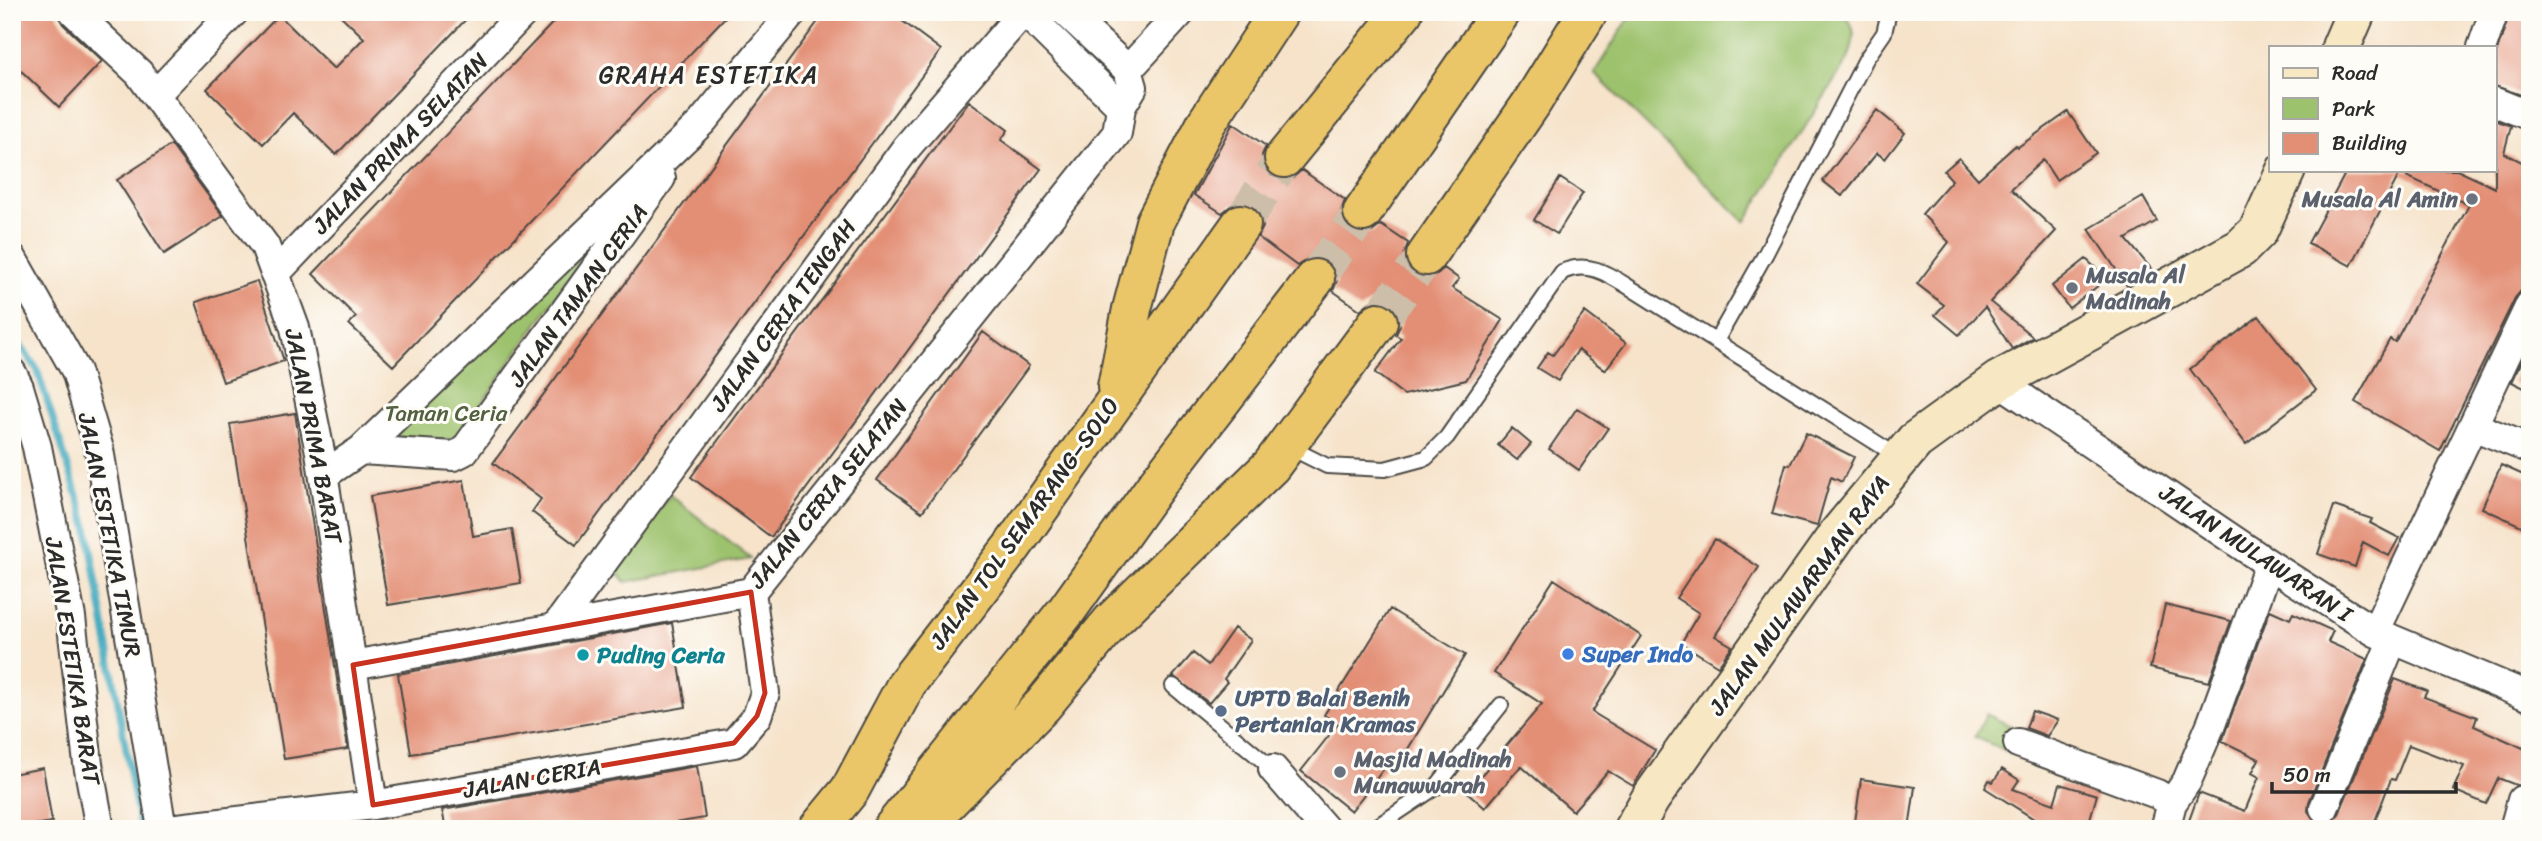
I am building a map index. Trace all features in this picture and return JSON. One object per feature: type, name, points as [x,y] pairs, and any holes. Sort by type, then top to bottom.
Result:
[{"type":"highway","points":[[1115,399],[1132,309],[1155,222],[1207,122],[1279,12]]},
{"type":"highway","points":[[1284,158],[1403,12]]},
{"type":"highway","points":[[1363,212],[1501,12]]},
{"type":"highway","points":[[1426,256],[1531,104],[1588,12]]},
{"type":"highway","name":"JALAN TOL SEMARANG–SOLO","points":[[818,829],[850,790],[906,683],[1012,547],[1241,224]]},
{"type":"highway","points":[[892,829],[1068,610],[1157,484],[1315,279]]},
{"type":"highway","points":[[921,829],[1043,705],[1112,621],[1244,495],[1286,446],[1378,322]]},
{"type":"main road","points":[[2341,46],[2356,12]]},
{"type":"main road","name":"JALAN MULAWARMAN RAYA","points":[[1633,829],[1651,798],[1830,545],[1915,441],[1998,380],[2241,248],[2258,231],[2285,172]]},
{"type":"street","name":"JALAN PRIMA BARAT","points":[[74,12],[139,74],[265,246],[295,328],[324,475],[373,805]]},
{"type":"street","points":[[155,95],[234,12]]},
{"type":"street","name":"JALAN PRIMA SELATAN","points":[[275,274],[524,12]]},
{"type":"street","name":"JALAN TAMAN CERIA","points":[[361,450],[454,456],[464,452],[702,122],[793,12]]},
{"type":"street","points":[[1024,12],[1121,107]]},
{"type":"street","name":"JALAN CERIA TENGAH","points":[[555,628],[906,148],[1024,12]]},
{"type":"street","points":[[1066,12],[1128,70],[1181,12]]},
{"type":"street","points":[[2482,46],[2494,12]]},
{"type":"street","name":"JALAN CERIA SELATAN","points":[[353,665],[751,592],[1117,133],[1121,107],[1133,87],[1128,70]]},
{"type":"street","points":[[2496,103],[2530,116]]},
{"type":"street","name":"JALAN TAMAN CERIA","points":[[324,475],[361,450],[702,122]]},
{"type":"street","name":"JALAN ESTETIKA TIMUR","points":[[12,258],[76,371],[99,449],[162,829]]},
{"type":"street","points":[[2324,808],[2384,636],[2473,426],[2530,305]]},
{"type":"street","name":"JALAN ESTETIKA BARAT","points":[[12,373],[19,387],[37,447],[71,617],[88,764],[100,829]]},
{"type":"street","name":"JALAN MULAWARAN I","points":[[1998,380],[2269,564],[2384,636],[2530,697]]},
{"type":"street","points":[[2473,426],[2530,449]]},
{"type":"street","points":[[2169,816],[2202,746],[2269,564]]},
{"type":"street","name":"JALAN CERIA","points":[[169,829],[373,805],[734,743],[757,716],[765,693],[751,592]]},
{"type":"street","points":[[2018,743],[2157,794],[2169,816]]},
{"type":"street","points":[[1273,769],[1325,829]]},
{"type":"street","points":[[2514,829],[2522,800]]},
{"type":"lane","points":[[1716,341],[1766,253],[1866,59],[1884,33],[1890,17],[1889,12]]},
{"type":"lane","points":[[1286,446],[1327,466],[1354,470],[1385,469],[1426,458],[1447,437],[1562,272],[1576,266],[1594,267],[1884,444],[1900,458]]},
{"type":"lane","points":[[1173,686],[1273,769]]},
{"type":"lane","points":[[1373,829],[1436,787],[1501,705]]},
{"type":"highlighted area","points":[[751,592],[765,693],[757,716],[734,743],[373,805],[353,665]]},
{"type":"green space","points":[[1633,12],[1843,12],[1851,24],[1853,40],[1848,59],[1745,222],[1594,73]]},
{"type":"green space","name":"Taman Ceria","points":[[624,199],[457,439],[395,445],[392,433]]},
{"type":"green space","points":[[670,495],[751,559],[626,582],[614,568]]},
{"type":"green space","points":[[1986,714],[2017,729],[2006,751],[1975,737]]},
{"type":"building","points":[[12,12],[56,12],[63,24],[102,61],[59,107],[12,62]]},
{"type":"building","points":[[337,12],[473,12],[336,155],[293,113],[263,144],[207,89],[279,15],[334,69],[364,38]]},
{"type":"building","points":[[563,12],[730,12],[393,366],[349,324],[356,317],[313,274]]},
{"type":"building","points":[[825,12],[890,12],[941,50],[576,545],[532,512],[541,499],[493,463]]},
{"type":"building","points":[[2510,12],[2530,12],[2530,98],[2496,86],[2496,54]]},
{"type":"building","points":[[969,101],[1008,130],[1001,140],[1041,169],[771,537],[691,477]]},
{"type":"building","points":[[1877,110],[1905,133],[1885,159],[1877,153],[1842,196],[1823,181]]},
{"type":"building","points":[[2068,112],[2096,153],[2056,180],[2043,160],[2011,189],[2056,231],[1990,302],[2033,337],[2012,349],[1985,307],[1959,335],[1935,315],[1944,305],[1917,284],[1949,242],[1922,214],[1952,180],[1944,171],[1959,158],[1978,179],[2016,145],[2018,147]]},
{"type":"building","points":[[2496,120],[2511,126],[2504,153],[2530,166],[2530,289],[2521,291],[2515,298],[2440,451],[2355,402],[2390,339],[2395,342],[2469,205],[2400,173],[2351,266],[2308,243],[2346,172],[2461,172],[2495,188]]},
{"type":"building","points":[[1233,123],[1266,146],[1262,155],[1263,165],[1271,175],[1281,180],[1291,179],[1302,170],[1345,200],[1341,211],[1343,221],[1350,230],[1362,234],[1372,232],[1381,225],[1408,243],[1404,255],[1413,274],[1425,278],[1436,275],[1444,268],[1459,279],[1452,288],[1503,320],[1466,380],[1404,395],[1375,373],[1401,338],[1396,335],[1400,325],[1398,314],[1392,305],[1381,300],[1370,302],[1360,310],[1333,291],[1337,281],[1335,271],[1328,261],[1319,257],[1307,259],[1297,266],[1258,237],[1263,227],[1261,216],[1253,206],[1244,202],[1233,204],[1222,213],[1194,195]]},
{"type":"building","points":[[171,145],[223,216],[164,254],[117,180]]},
{"type":"building","points":[[1560,178],[1583,193],[1557,234],[1534,220]]},
{"type":"building","points":[[2143,197],[2157,221],[2126,239],[2153,271],[2127,286],[2089,229]]},
{"type":"building","name":"Musala Al Madinah","points":[[2086,259],[2107,279],[2069,308],[2052,286]]},
{"type":"building","points":[[257,281],[284,361],[223,382],[196,302]]},
{"type":"building","points":[[1585,312],[1626,343],[1605,370],[1578,350],[1558,381],[1537,368],[1548,352],[1553,355]]},
{"type":"building","points":[[2259,316],[2316,390],[2246,444],[2190,369]]},
{"type":"building","points":[[983,332],[1029,366],[922,512],[877,480]]},
{"type":"building","points":[[2530,344],[2530,391],[2512,382]]},
{"type":"building","points":[[1577,408],[1608,428],[1579,470],[1549,449]]},
{"type":"building","points":[[295,413],[348,749],[284,759],[230,424]]},
{"type":"building","points":[[1512,428],[1531,444],[1517,460],[1498,445]]},
{"type":"building","points":[[1806,433],[1854,457],[1842,482],[1831,477],[1817,526],[1772,514],[1786,464],[1790,465]]},
{"type":"building","points":[[2501,465],[2530,478],[2530,530],[2482,508]]},
{"type":"building","points":[[464,480],[473,536],[512,529],[521,583],[388,605],[370,496]]},
{"type":"building","points":[[2334,506],[2372,519],[2370,523],[2399,538],[2389,556],[2363,542],[2355,567],[2318,554]]},
{"type":"building","points":[[1715,539],[1759,567],[1715,636],[1732,646],[1718,666],[1681,643],[1699,613],[1676,598]]},
{"type":"building","points":[[1554,579],[1641,636],[1592,712],[1655,750],[1633,786],[1608,771],[1573,811],[1521,766],[1485,808],[1467,792],[1542,704],[1494,673]]},
{"type":"building","points":[[2165,605],[2231,621],[2209,682],[2150,668]]},
{"type":"building","points":[[1390,609],[1465,655],[1400,762],[1393,757],[1351,811],[1301,771],[1338,724],[1324,715]]},
{"type":"building","points":[[2270,610],[2290,619],[2293,613],[2333,631],[2328,642],[2367,659],[2309,802],[2308,811],[2317,823],[2327,824],[2339,814],[2395,679],[2427,691],[2424,697],[2477,717],[2474,726],[2530,751],[2530,786],[2516,785],[2498,778],[2486,804],[2453,790],[2464,766],[2409,745],[2395,780],[2391,779],[2372,829],[2186,829],[2199,793],[2245,811],[2259,777],[2252,773],[2259,759],[2222,741]]},
{"type":"building","points":[[672,623],[686,707],[411,754],[398,674]]},
{"type":"building","points":[[1234,628],[1251,640],[1224,679],[1227,682],[1209,703],[1173,676],[1193,653],[1208,665]]},
{"type":"building","points":[[2032,711],[2058,720],[2047,736],[2026,728]]},
{"type":"building","points":[[697,766],[705,818],[662,825],[663,829],[446,829],[442,810]]},
{"type":"building","points":[[43,768],[52,822],[12,829],[12,774]]},
{"type":"building","points":[[2002,769],[2019,780],[2013,789],[2054,804],[2060,784],[2097,795],[2087,829],[2050,829],[1985,788],[1989,780],[1993,782]]},
{"type":"building","points":[[1861,779],[1915,787],[1909,829],[1854,829]]},
{"type":"waterway","points":[[12,333],[37,369],[87,526],[140,829]]},
{"type":"tunnel","points":[[1241,224],[1284,158]]},
{"type":"tunnel","points":[[1315,279],[1363,212]]},
{"type":"tunnel","points":[[1378,322],[1426,256]]},
{"type":"place","name":"Musala Al Amin","points":[[2472,199]]},
{"type":"place","name":"Musala Al Madinah","points":[[2072,288]]},
{"type":"place","name":"Super Indo","points":[[1568,654]]},
{"type":"place","name":"Puding Ceria","points":[[583,655]]},
{"type":"place","name":"UPTD Balai Benih Pertanian Kramas","points":[[1221,711]]},
{"type":"place","name":"Masjid Madinah Munawwarah","points":[[1340,772]]},
{"type":"district","name":"GRAHA ESTETIKA","points":[[709,75]]}]
